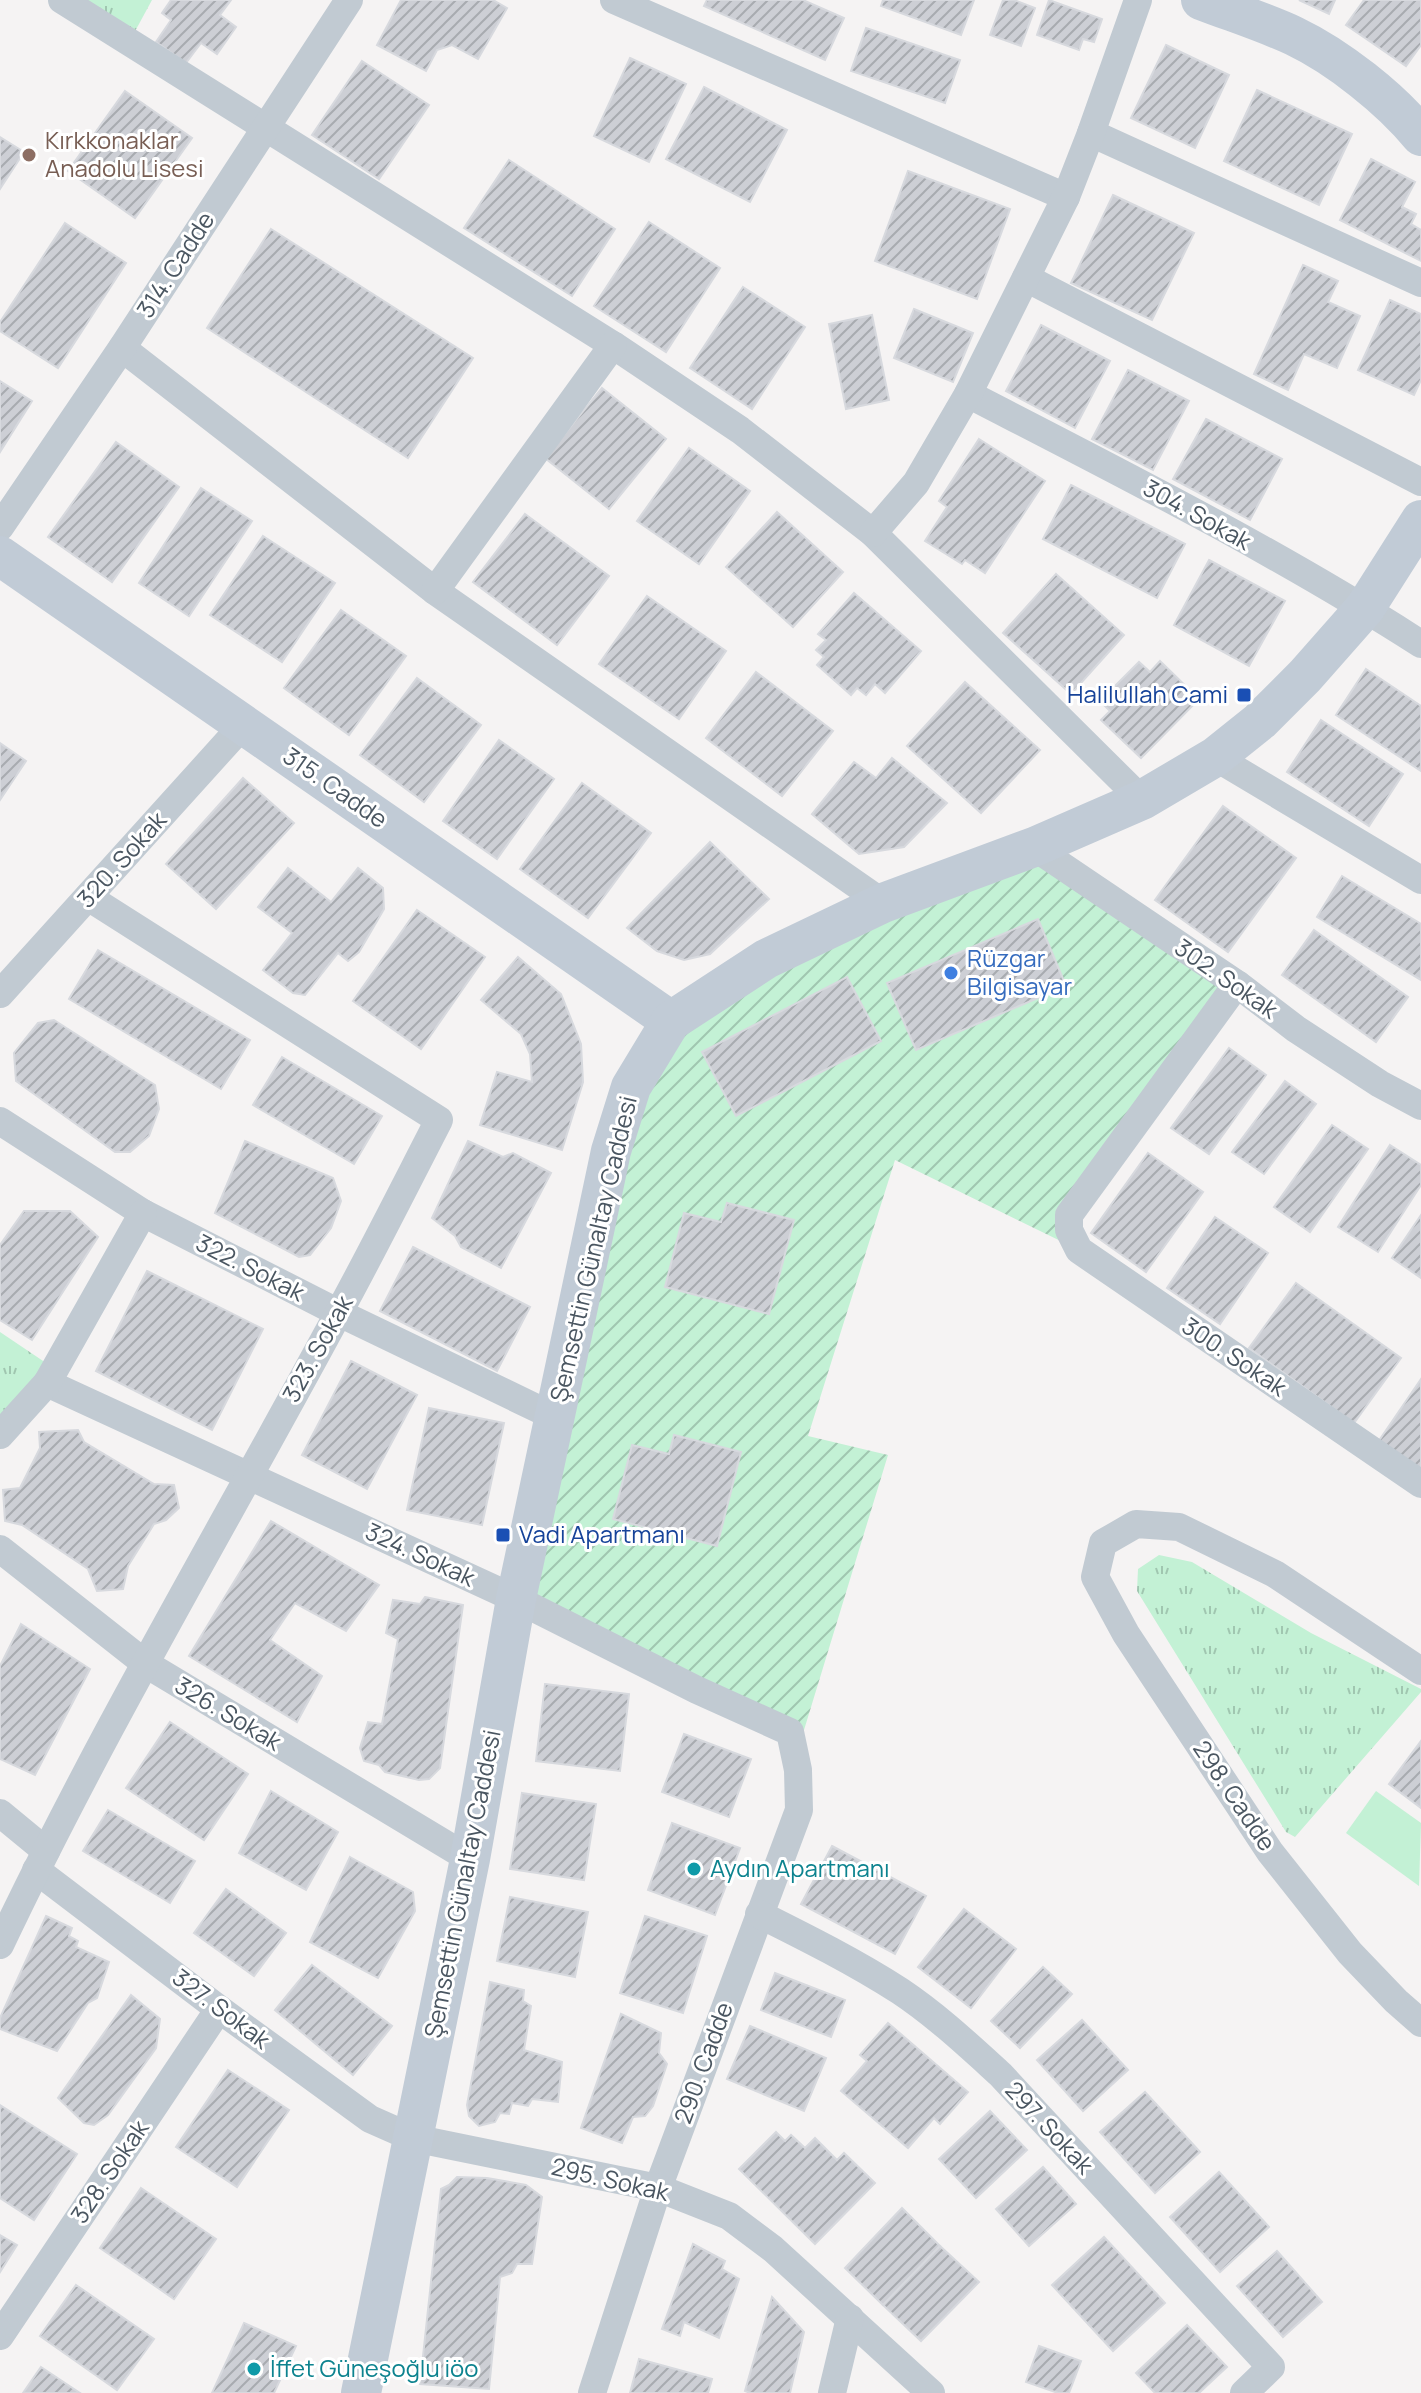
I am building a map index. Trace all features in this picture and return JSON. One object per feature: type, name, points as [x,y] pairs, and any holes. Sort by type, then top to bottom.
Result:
[{"type":"street","points":[[62,0],[613,345],[740,430],[873,533],[1142,800]]},
{"type":"street","name":"314. Cadde","points":[[0,527],[122,348],[349,0]]},
{"type":"street","points":[[614,0],[1066,197]]},
{"type":"street","points":[[873,533],[916,483],[968,394],[1026,278],[1066,197],[1138,0]]},
{"type":"street","points":[[1201,0],[1296,37],[1350,71],[1403,114],[1421,136]]},
{"type":"street","points":[[1091,133],[1421,283]]},
{"type":"street","points":[[1026,278],[1421,482]]},
{"type":"street","points":[[435,591],[613,345]]},
{"type":"street","points":[[122,348],[435,591],[883,903]]},
{"type":"street","name":"304. Sokak","points":[[968,394],[1157,492],[1365,608],[1421,644]]},
{"type":"street","name":"Şemsettin Günaltay Caddesi","points":[[361,2393],[470,1859],[516,1599],[611,1151],[631,1087],[671,1021],[766,959],[883,903],[1034,847],[1142,800],[1215,757],[1260,721],[1365,608],[1421,520]]},
{"type":"street","name":"315. Cadde","points":[[0,556],[671,1021]]},
{"type":"street","name":"320. Sokak","points":[[0,994],[243,725]]},
{"type":"street","points":[[1215,757],[1421,880]]},
{"type":"street","name":"302. Sokak","points":[[1034,847],[1237,984],[1296,1029],[1380,1084],[1421,1106]]},
{"type":"street","name":"323. Sokak","points":[[0,1945],[41,1860],[339,1313],[439,1120],[88,897]]},
{"type":"street","name":"300. Sokak","points":[[1237,984],[1069,1215],[1069,1230],[1079,1250],[1421,1484]]},
{"type":"street","name":"322. Sokak","points":[[0,1121],[143,1213],[339,1313],[555,1417]]},
{"type":"street","points":[[0,1435],[47,1383],[143,1213]]},
{"type":"street","name":"324. Sokak","points":[[47,1383],[516,1599],[697,1690],[790,1732]]},
{"type":"street","name":"298. Cadde","points":[[1421,1671],[1275,1574],[1179,1527],[1136,1524],[1103,1543],[1095,1577],[1134,1647],[1270,1852],[1350,1953],[1421,2023]]},
{"type":"street","name":"326. Sokak","points":[[0,1549],[146,1664],[470,1859]]},
{"type":"street","name":"290. Cadde","points":[[592,2393],[658,2188],[799,1810],[798,1770],[790,1732]]},
{"type":"street","name":"327. Sokak","points":[[0,1813],[41,1860],[219,2009],[370,2119],[413,2138]]},
{"type":"street","name":"297. Sokak","points":[[759,1914],[822,1945],[902,1992],[956,2034],[1000,2074],[1271,2367],[1244,2393]]},
{"type":"street","name":"328. Sokak","points":[[0,2336],[219,2009]]},
{"type":"street","name":"295. Sokak","points":[[413,2138],[658,2188],[729,2216],[773,2249],[931,2393]]},
{"type":"street","points":[[832,2393],[850,2318]]},
{"type":"green space","points":[[79,0],[152,0],[133,35]]},
{"type":"green space","points":[[1034,847],[1237,984],[1069,1215],[1079,1250],[895,1160],[808,1436],[888,1455],[804,1730],[790,1732],[516,1599],[611,1151],[671,1021]]},
{"type":"green space","points":[[0,1332],[55,1369],[0,1435]]},
{"type":"green space","points":[[1159,1555],[1192,1562],[1311,1633],[1421,1689],[1295,1837],[1286,1832],[1137,1591],[1138,1569]]},
{"type":"green space","points":[[1376,1791],[1421,1823],[1419,1886],[1346,1833]]},
{"type":"building","points":[[171,0],[231,0],[220,15],[236,27],[217,54],[201,43],[186,63],[156,42],[171,20],[162,13]]},
{"type":"building","points":[[401,0],[493,0],[507,8],[478,59],[452,45],[437,50],[426,71],[377,45]]},
{"type":"building","points":[[707,0],[803,0],[844,18],[825,60],[704,6]]},
{"type":"building","points":[[883,0],[974,0],[961,35],[881,6]]},
{"type":"building","points":[[1003,0],[1014,0],[1035,8],[1021,46],[990,35]]},
{"type":"building","points":[[1049,0],[1102,19],[1094,42],[1083,39],[1079,50],[1037,35]]},
{"type":"building","points":[[1299,0],[1335,0],[1329,14]]},
{"type":"building","points":[[1364,0],[1421,0],[1421,45],[1406,66],[1346,25]]},
{"type":"building","points":[[866,28],[960,60],[945,103],[851,71]]},
{"type":"building","points":[[1166,45],[1229,75],[1195,148],[1131,118]]},
{"type":"building","points":[[630,58],[686,84],[649,162],[594,136]]},
{"type":"building","points":[[362,61],[429,105],[379,179],[312,135]]},
{"type":"building","points":[[704,87],[787,130],[750,202],[666,159]]},
{"type":"building","points":[[1257,90],[1352,134],[1319,205],[1224,161]]},
{"type":"building","points":[[125,91],[192,138],[135,218],[68,171]]},
{"type":"building","points":[[0,137],[24,152],[0,189]]},
{"type":"building","points":[[1371,159],[1415,182],[1402,207],[1416,214],[1411,224],[1421,230],[1421,261],[1340,220]]},
{"type":"building","points":[[509,160],[615,229],[572,296],[464,228]]},
{"type":"building","points":[[908,171],[1010,209],[977,299],[875,261]]},
{"type":"building","points":[[1113,195],[1194,233],[1152,320],[1071,283]]},
{"type":"building","points":[[649,222],[720,268],[666,352],[594,306]]},
{"type":"building","points":[[65,223],[126,263],[58,368],[0,331],[0,322]]},
{"type":"building","points":[[271,229],[473,358],[408,458],[207,328]]},
{"type":"building","points":[[1303,265],[1338,281],[1328,302],[1360,316],[1337,368],[1304,354],[1288,390],[1254,374]]},
{"type":"building","points":[[743,287],[805,327],[752,409],[690,368]]},
{"type":"building","points":[[1390,300],[1421,314],[1421,380],[1414,395],[1358,370]]},
{"type":"building","points":[[914,309],[973,333],[953,382],[894,358]]},
{"type":"building","points":[[872,315],[889,400],[846,409],[829,324]]},
{"type":"building","points":[[1041,325],[1110,361],[1075,428],[1006,391]]},
{"type":"building","points":[[1128,370],[1189,401],[1153,470],[1092,439]]},
{"type":"building","points":[[0,381],[32,401],[0,452]]},
{"type":"building","points":[[602,388],[666,439],[609,509],[545,458]]},
{"type":"building","points":[[1206,419],[1282,459],[1250,520],[1173,479]]},
{"type":"building","points":[[979,439],[1045,481],[985,573],[965,560],[962,564],[925,541],[947,507],[939,501]]},
{"type":"building","points":[[116,442],[179,487],[112,582],[48,537]]},
{"type":"building","points":[[689,448],[750,491],[699,564],[637,521]]},
{"type":"building","points":[[1071,485],[1185,544],[1157,598],[1043,539]]},
{"type":"building","points":[[201,488],[252,521],[189,616],[139,583]]},
{"type":"building","points":[[777,512],[843,572],[793,627],[726,567]]},
{"type":"building","points":[[525,514],[609,576],[557,645],[473,582]]},
{"type":"building","points":[[263,536],[335,583],[282,662],[210,615]]},
{"type":"building","points":[[1209,560],[1285,601],[1249,666],[1174,625]]},
{"type":"building","points":[[1056,574],[1124,635],[1071,694],[1003,633]]},
{"type":"building","points":[[854,593],[921,651],[885,693],[875,684],[866,695],[857,688],[851,695],[817,665],[824,657],[816,650],[826,640],[818,634]]},
{"type":"building","points":[[647,596],[726,651],[679,719],[599,664]]},
{"type":"building","points":[[341,610],[406,656],[349,735],[284,688]]},
{"type":"building","points":[[1160,661],[1199,699],[1141,758],[1101,720],[1110,711],[1100,701],[1139,662],[1150,672]]},
{"type":"building","points":[[1366,669],[1421,706],[1421,771],[1336,715]]},
{"type":"building","points":[[756,672],[833,731],[782,796],[706,738]]},
{"type":"building","points":[[417,678],[481,725],[424,802],[360,755]]},
{"type":"building","points":[[965,682],[1040,750],[981,813],[907,746]]},
{"type":"building","points":[[1321,720],[1403,774],[1369,826],[1287,772]]},
{"type":"building","points":[[499,740],[554,779],[497,859],[443,821]]},
{"type":"building","points":[[0,743],[26,761],[0,800]]},
{"type":"building","points":[[892,758],[947,803],[904,847],[859,854],[812,814],[854,762],[876,778]]},
{"type":"building","points":[[243,778],[294,823],[216,909],[166,864]]},
{"type":"building","points":[[582,783],[651,833],[588,918],[520,869]]},
{"type":"building","points":[[1223,806],[1296,858],[1228,952],[1155,900]]},
{"type":"building","points":[[710,842],[769,899],[710,954],[684,960],[657,951],[627,928]]},
{"type":"building","points":[[288,868],[331,902],[358,868],[383,888],[384,909],[359,952],[348,961],[338,953],[305,995],[293,993],[263,970],[292,933],[258,907]]},
{"type":"building","points":[[1342,876],[1421,924],[1421,980],[1317,917]]},
{"type":"building","points":[[417,910],[485,957],[421,1049],[353,1001]]},
{"type":"building","points":[[1038,919],[1066,986],[916,1050],[887,983]]},
{"type":"building","points":[[1314,930],[1408,997],[1376,1042],[1282,975]]},
{"type":"building","points":[[98,950],[250,1040],[221,1089],[69,999]]},
{"type":"building","points":[[518,957],[561,994],[581,1044],[583,1082],[562,1150],[480,1125],[497,1072],[532,1082],[530,1054],[521,1034],[481,1000]]},
{"type":"building","points":[[847,977],[881,1041],[736,1116],[702,1052]]},
{"type":"building","points":[[54,1020],[155,1085],[159,1109],[149,1136],[130,1152],[115,1152],[16,1081],[14,1053],[38,1023]]},
{"type":"building","points":[[1229,1048],[1266,1075],[1209,1154],[1171,1128]]},
{"type":"building","points":[[282,1057],[382,1116],[354,1164],[253,1105]]},
{"type":"building","points":[[1285,1081],[1316,1104],[1264,1174],[1232,1152]]},
{"type":"building","points":[[1332,1125],[1368,1149],[1310,1232],[1274,1207]]},
{"type":"building","points":[[245,1141],[333,1178],[341,1201],[331,1228],[310,1255],[299,1257],[215,1213]]},
{"type":"building","points":[[468,1141],[503,1157],[513,1153],[551,1173],[501,1268],[461,1247],[455,1236],[432,1218]]},
{"type":"building","points":[[1390,1145],[1421,1165],[1421,1185],[1378,1252],[1338,1227]]},
{"type":"building","points":[[1148,1153],[1203,1192],[1146,1272],[1091,1233]]},
{"type":"building","points":[[727,1203],[794,1220],[769,1314],[665,1287],[684,1213],[721,1222]]},
{"type":"building","points":[[24,1211],[70,1211],[98,1237],[32,1340],[0,1320],[0,1245]]},
{"type":"building","points":[[1421,1215],[1421,1278],[1392,1258]]},
{"type":"building","points":[[1215,1217],[1268,1253],[1220,1324],[1167,1288]]},
{"type":"building","points":[[413,1247],[530,1307],[497,1371],[380,1311]]},
{"type":"building","points":[[147,1271],[263,1329],[212,1430],[96,1371]]},
{"type":"building","points":[[1296,1283],[1401,1358],[1354,1423],[1249,1348]]},
{"type":"building","points":[[351,1361],[417,1395],[367,1489],[302,1455]]},
{"type":"building","points":[[1421,1379],[1421,1475],[1376,1445]]},
{"type":"building","points":[[429,1408],[504,1423],[482,1525],[407,1510]]},
{"type":"building","points":[[78,1430],[84,1442],[154,1484],[174,1485],[179,1508],[166,1520],[154,1524],[128,1566],[123,1589],[97,1591],[88,1569],[22,1525],[5,1521],[3,1490],[20,1488],[40,1448],[39,1432]]},
{"type":"building","points":[[674,1435],[741,1452],[717,1546],[613,1519],[632,1445],[669,1454]]},
{"type":"building","points":[[271,1521],[379,1585],[346,1631],[295,1603],[270,1640],[322,1676],[297,1722],[189,1656]]},
{"type":"building","points":[[425,1597],[463,1605],[440,1768],[429,1779],[419,1780],[385,1772],[379,1765],[364,1761],[360,1748],[368,1722],[382,1724],[398,1639],[386,1633],[393,1600],[420,1604]]},
{"type":"building","points":[[21,1624],[90,1669],[35,1775],[0,1759],[0,1666]]},
{"type":"building","points":[[545,1684],[629,1694],[620,1771],[536,1761]]},
{"type":"building","points":[[170,1722],[248,1774],[204,1840],[126,1788]]},
{"type":"building","points":[[684,1734],[751,1759],[729,1817],[662,1792]]},
{"type":"building","points":[[1421,1741],[1421,1808],[1389,1784]]},
{"type":"building","points":[[271,1791],[338,1832],[306,1890],[239,1853]]},
{"type":"building","points":[[522,1793],[596,1804],[584,1880],[510,1869]]},
{"type":"building","points":[[108,1810],[195,1861],[170,1903],[83,1851]]},
{"type":"building","name":"Aydın Apartmanı","points":[[672,1823],[740,1848],[715,1915],[648,1890]]},
{"type":"building","points":[[832,1846],[926,1896],[895,1954],[801,1904]]},
{"type":"building","points":[[350,1857],[413,1892],[415,1911],[378,1978],[310,1942]]},
{"type":"building","points":[[226,1889],[286,1933],[254,1976],[194,1933]]},
{"type":"building","points":[[510,1897],[588,1912],[575,1977],[497,1961]]},
{"type":"building","points":[[964,1909],[1016,1949],[971,2008],[918,1967]]},
{"type":"building","points":[[46,1916],[72,1928],[69,1936],[78,1941],[76,1947],[109,1962],[97,1998],[88,2003],[57,2051],[0,2029],[0,2018]]},
{"type":"building","points":[[645,1916],[707,1936],[683,2013],[620,1993]]},
{"type":"building","points":[[312,1965],[392,2026],[353,2075],[275,2010]]},
{"type":"building","points":[[1043,1967],[1072,1994],[1020,2048],[991,2021]]},
{"type":"building","points":[[775,1973],[845,2000],[831,2037],[761,2010]]},
{"type":"building","points":[[490,1982],[524,1990],[523,2001],[531,2006],[524,2050],[562,2062],[558,2102],[532,2099],[528,2106],[512,2103],[509,2114],[500,2113],[495,2122],[479,2126],[469,2116],[467,2105]]},
{"type":"building","points":[[131,1995],[160,2019],[156,2048],[108,2115],[94,2125],[84,2123],[58,2098]]},
{"type":"building","points":[[621,2014],[661,2033],[659,2053],[667,2064],[653,2106],[645,2116],[633,2117],[622,2143],[581,2128]]},
{"type":"building","points":[[1082,2020],[1128,2070],[1083,2111],[1037,2060]]},
{"type":"building","points":[[888,2023],[968,2092],[940,2124],[934,2118],[908,2148],[841,2091],[867,2061],[860,2055]]},
{"type":"building","points":[[750,2026],[826,2058],[804,2111],[727,2079]]},
{"type":"building","points":[[228,2070],[289,2110],[237,2187],[176,2147]]},
{"type":"building","points":[[1145,2092],[1200,2152],[1155,2193],[1100,2132]]},
{"type":"building","points":[[0,2105],[77,2154],[34,2220],[0,2198]]},
{"type":"building","points":[[990,2111],[1027,2150],[976,2198],[939,2159]]},
{"type":"building","points":[[776,2132],[785,2141],[791,2135],[805,2148],[815,2138],[837,2160],[844,2153],[875,2183],[815,2244],[739,2169]]},
{"type":"building","points":[[1043,2167],[1076,2204],[1029,2246],[996,2209]]},
{"type":"building","points":[[1219,2172],[1269,2227],[1220,2272],[1170,2217]]},
{"type":"building","points":[[457,2177],[487,2178],[526,2185],[542,2197],[532,2264],[517,2264],[512,2273],[500,2277],[489,2389],[420,2384],[441,2189]]},
{"type":"building","points":[[141,2188],[216,2239],[174,2299],[100,2248]]},
{"type":"building","points":[[902,2208],[940,2246],[883,2305],[845,2268]]},
{"type":"building","points":[[0,2235],[17,2245],[0,2272]]},
{"type":"building","points":[[1104,2237],[1165,2303],[1113,2351],[1052,2285]]},
{"type":"building","points":[[693,2244],[725,2261],[722,2269],[739,2279],[719,2338],[684,2322],[680,2336],[662,2329]]},
{"type":"building","points":[[940,2246],[979,2282],[921,2341],[883,2305]]},
{"type":"building","points":[[1277,2251],[1322,2302],[1283,2337],[1237,2286]]},
{"type":"building","points":[[76,2285],[154,2339],[117,2390],[40,2336]]},
{"type":"building","points":[[772,2297],[804,2332],[790,2393],[750,2393],[745,2391]]},
{"type":"building","name":"İffet Güneşoğlu iöo","points":[[244,2323],[296,2346],[274,2393],[212,2393]]},
{"type":"building","points":[[1187,2325],[1227,2367],[1199,2393],[1155,2393],[1136,2373]]},
{"type":"building","points":[[1039,2346],[1081,2361],[1069,2393],[1058,2393],[1026,2382]]},
{"type":"building","points":[[639,2359],[712,2379],[708,2393],[630,2393]]},
{"type":"building","points":[[41,2367],[80,2393],[23,2393]]},
{"type":"place","name":"Kırkkonaklar Anadolu Lisesi","points":[[29,155]]},
{"type":"place","name":"Halilullah Cami","points":[[1244,695]]},
{"type":"place","name":"Rüzgar Bilgisayar","points":[[951,973]]},
{"type":"place","name":"Vadi Apartmanı","points":[[503,1535]]},
{"type":"place","name":"Aydın Apartmanı","points":[[694,1869]]},
{"type":"place","name":"İffet Güneşoğlu iöo","points":[[254,2369]]}]
